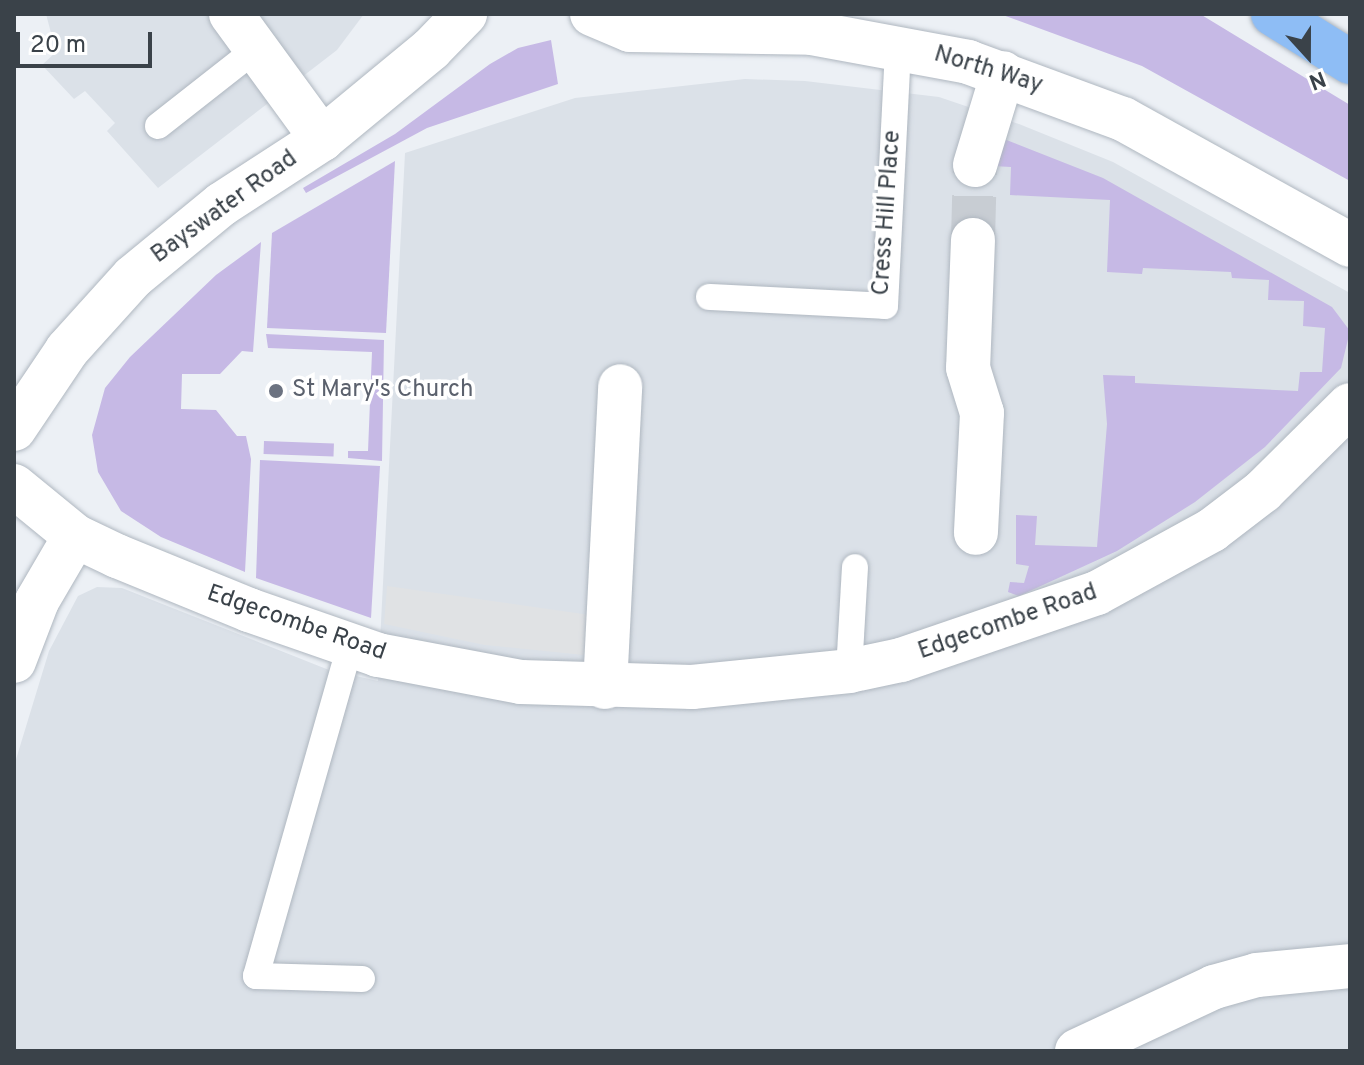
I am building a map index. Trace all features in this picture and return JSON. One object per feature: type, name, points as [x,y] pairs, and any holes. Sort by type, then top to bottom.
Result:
[{"type":"highway","points":[[1273,14],[1350,62]]},
{"type":"street","points":[[231,14],[322,139]]},
{"type":"street","name":"Bayswater Road","points":[[14,429],[67,350],[133,277],[222,204],[322,139],[420,59],[465,14]]},
{"type":"street","name":"North Way","points":[[592,14],[641,31],[776,30],[898,45],[1003,73],[1123,119],[1350,245]]},
{"type":"street","points":[[975,165],[1003,73]]},
{"type":"street","points":[[973,240],[968,368],[982,413],[976,533]]},
{"type":"street","points":[[605,687],[620,386]]},
{"type":"street","name":"Edgecombe Road","points":[[14,486],[75,536],[249,610],[350,646],[455,672],[605,687],[692,687],[849,671],[997,631],[1142,573],[1263,491],[1350,405]]},
{"type":"street","points":[[14,661],[37,601],[75,536]]},
{"type":"street","points":[[1077,1051],[1214,987],[1257,975],[1350,966]]},
{"type":"lane","name":"Cress Hill Place","points":[[709,297],[885,306],[898,45]]},
{"type":"lane","points":[[158,126],[255,50]]},
{"type":"lane","points":[[849,671],[855,567]]},
{"type":"lane","points":[[350,646],[256,976],[362,979]]},
{"type":"shaded area","points":[[46,14],[364,14],[337,50],[158,188],[107,131],[115,123],[85,91],[74,99],[42,65],[56,52]]},
{"type":"shaded area","points":[[1000,14],[1200,14],[1350,105],[1350,181],[1142,66]]},
{"type":"shaded area","points":[[551,40],[558,84],[427,128],[306,193],[303,188],[395,134],[490,64],[518,48]]},
{"type":"shaded area","points":[[745,79],[805,81],[939,97],[1019,124],[1113,162],[1350,293],[1350,1051],[14,1051],[14,766],[49,651],[78,596],[97,587],[122,588],[329,670],[378,681],[405,153],[575,98]]},
{"type":"shaded area","points":[[1004,139],[1103,178],[1332,307],[1350,331],[1341,368],[1265,447],[1195,502],[1117,551],[1019,596],[1008,592],[1010,582],[1024,583],[1029,566],[1016,564],[1016,515],[1037,516],[1035,545],[1097,547],[1107,424],[1103,375],[1135,376],[1135,383],[1298,391],[1300,372],[1322,372],[1325,328],[1303,326],[1304,301],[1268,300],[1269,280],[1232,278],[1231,272],[1143,268],[1142,274],[1107,272],[1110,200],[1010,195],[1011,167],[993,166]]},
{"type":"shaded area","points":[[395,161],[386,333],[267,328],[272,233]]},
{"type":"shaded area","points":[[261,242],[253,352],[242,351],[220,374],[182,374],[181,409],[216,410],[237,436],[246,436],[251,459],[245,572],[161,537],[121,511],[98,472],[92,435],[105,388],[130,357],[216,275]]},
{"type":"shaded area","points":[[266,334],[384,340],[382,461],[348,458],[348,451],[368,451],[372,352],[268,348]]},
{"type":"shaded area","points":[[264,441],[334,443],[334,456],[264,454]]},
{"type":"shaded area","points":[[260,460],[380,466],[371,618],[256,578]]},
{"type":"shaded area","points":[[387,586],[590,615],[584,655],[485,645],[384,624]]},
{"type":"tunnel","points":[[973,240],[975,165]]},
{"type":"place","name":"St Mary's Church","points":[[276,391]]}]
